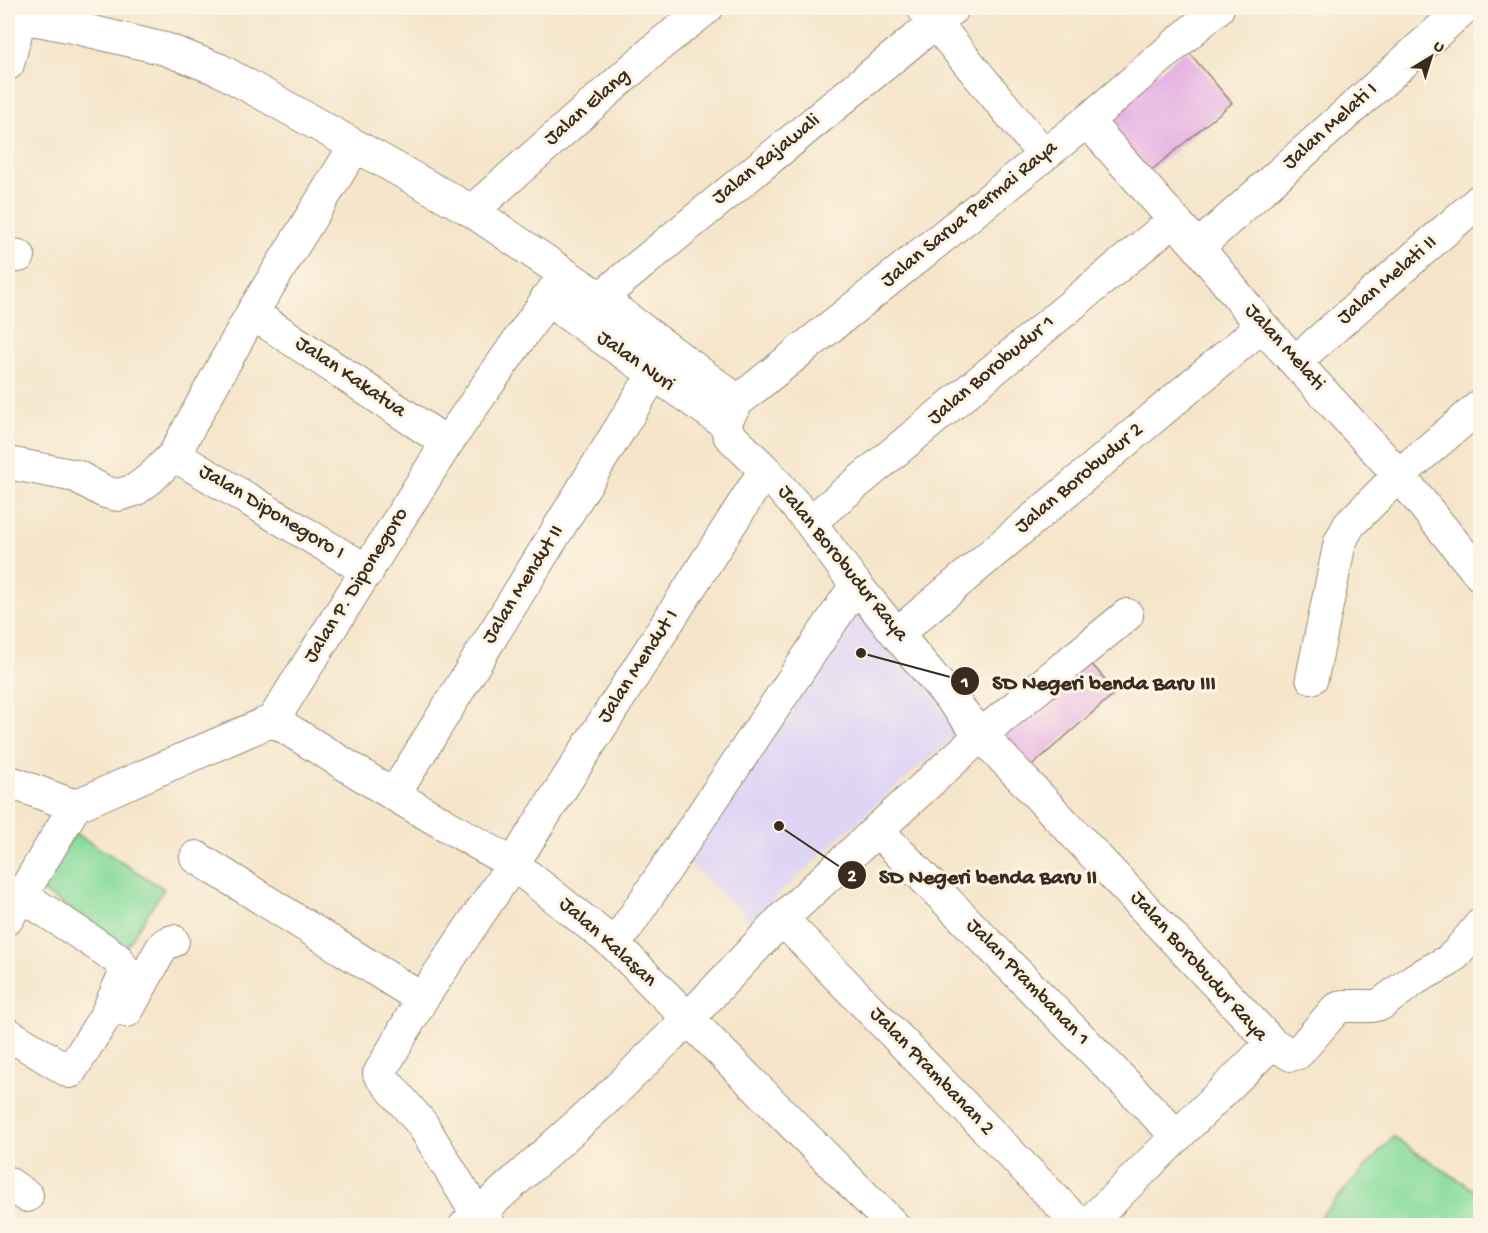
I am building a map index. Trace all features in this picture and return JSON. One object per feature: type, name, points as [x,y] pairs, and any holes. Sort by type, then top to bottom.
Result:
[{"type":"street","name":"Jalan Elang","points":[[472,211],[662,43],[707,8]]},
{"type":"street","name":"Jalan Sarua Permai Raya","points":[[732,412],[1087,121],[1218,8]]},
{"type":"street","name":"Jalan Melati I","points":[[1198,247],[1464,8]]},
{"type":"street","points":[[937,12],[1044,155]]},
{"type":"street","name":"Jalan Rajawali","points":[[600,298],[937,12]]},
{"type":"street","points":[[8,64],[14,16],[69,17],[220,70],[472,211],[555,287]]},
{"type":"street","name":"Jalan Melati","points":[[1087,121],[1198,247],[1262,326],[1399,475],[1480,575]]},
{"type":"street","points":[[8,463],[76,476],[105,492],[118,495],[135,489],[151,478],[174,455],[252,313],[355,146]]},
{"type":"street","name":"Jalan Melati II","points":[[1296,361],[1480,200]]},
{"type":"street","name":"Jalan Borobudur 1","points":[[810,522],[1174,220]]},
{"type":"street","name":"Jalan Nuri","points":[[555,287],[600,298],[732,412]]},
{"type":"street","name":"Jalan Nuri","points":[[555,287],[653,375],[732,412]]},
{"type":"street","name":"Jalan P. Diponegoro","points":[[273,720],[447,443],[555,287]]},
{"type":"street","name":"Jalan Kakatua","points":[[252,313],[447,443]]},
{"type":"street","name":"Jalan Borobudur 2","points":[[898,633],[1262,326]]},
{"type":"street","name":"Jalan Mendut II","points":[[394,795],[653,375]]},
{"type":"street","points":[[1312,678],[1340,542],[1349,525],[1399,475],[1480,406]]},
{"type":"street","name":"Jalan Borobudur Raya","points":[[732,412],[729,435],[765,470],[810,522],[856,585],[981,735],[1272,1043],[1086,1226]]},
{"type":"street","name":"Jalan Diponegoro I","points":[[174,455],[368,571]]},
{"type":"street","name":"Jalan Mendut I","points":[[478,1222],[422,1124],[379,1074],[422,999],[513,864],[765,470]]},
{"type":"street","points":[[615,945],[856,585]]},
{"type":"street","points":[[478,1222],[688,1019],[782,919],[877,830],[981,735],[1127,615]]},
{"type":"street","points":[[70,1072],[106,1015],[124,975],[123,968],[118,960],[108,952],[14,906],[75,806],[273,720]]},
{"type":"street","name":"Jalan Kalasan","points":[[273,720],[394,795],[513,864],[615,945],[894,1226]]},
{"type":"street","points":[[8,781],[75,806]]},
{"type":"street","name":"Jalan Prambanan 1","points":[[877,830],[1177,1136]]},
{"type":"street","points":[[196,857],[422,999]]},
{"type":"street","name":"Jalan Prambanan 2","points":[[782,919],[1081,1226]]},
{"type":"street","points":[[1272,1043],[1291,1055],[1298,1053],[1335,1010],[1343,1006],[1381,1004],[1415,979],[1457,954],[1480,925]]},
{"type":"street","points":[[8,1034],[70,1072],[86,1072],[98,1064],[110,1046],[160,949],[173,941]]},
{"type":"shaded area","points":[[858,602],[962,730],[887,794],[750,921],[684,858]]},
{"type":"green space","points":[[75,833],[164,889],[127,946],[39,889]]},
{"type":"green space","points":[[1393,1137],[1480,1194],[1480,1225],[1313,1225]]},
{"type":"building","points":[[1186,49],[1232,103],[1147,174],[1101,120]]},
{"type":"building","points":[[1084,655],[1116,692],[1027,770],[995,734]]},
{"type":"place","name":"SD Negeri benda Baru III","points":[[861,653]]},
{"type":"place","name":"SD Negeri benda Baru II","points":[[779,826]]}]
